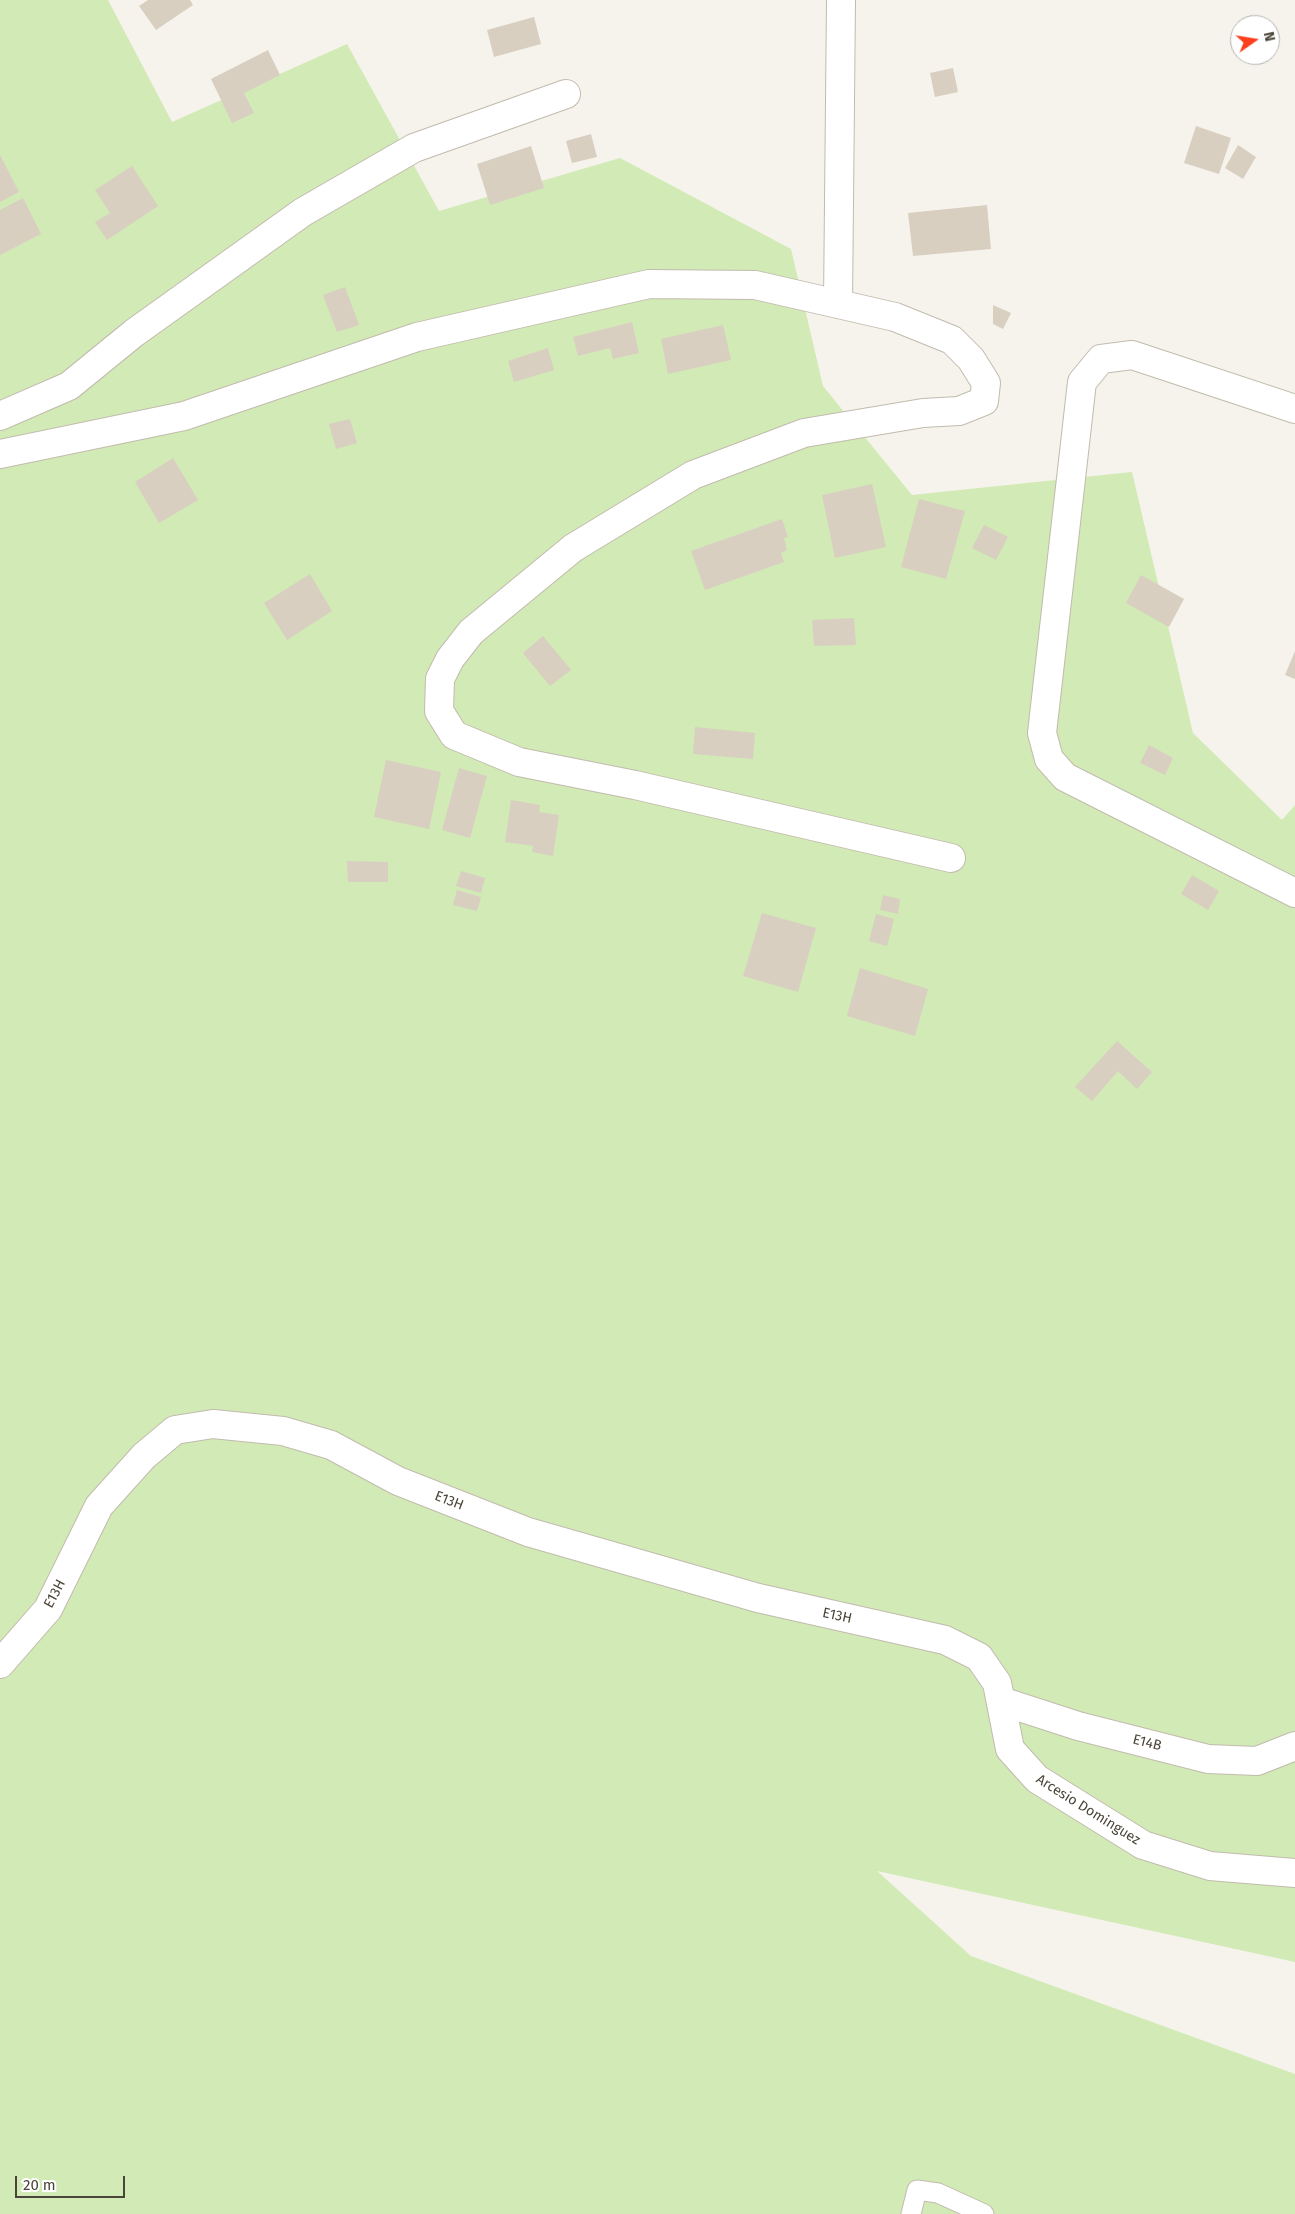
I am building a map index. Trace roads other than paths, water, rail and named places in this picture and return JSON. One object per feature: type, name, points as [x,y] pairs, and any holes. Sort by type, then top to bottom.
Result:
[{"type":"street","points":[[838,304],[841,0]]},
{"type":"street","points":[[0,416],[69,386],[134,333],[303,212],[414,148],[566,94]]},
{"type":"street","points":[[0,454],[184,416],[417,337],[649,284],[755,284],[895,317],[952,340],[971,359],[986,384],[984,401],[959,411],[922,412],[804,433],[693,475],[573,548],[471,632],[450,659],[440,678],[438,711],[454,735],[518,762],[635,785],[951,858]]},
{"type":"street","points":[[1295,409],[1132,355],[1101,359],[1082,382],[1042,733],[1049,759],[1065,777],[1295,893]]},
{"type":"street","name":"E13H","points":[[0,1664],[48,1609],[99,1506],[144,1456],[175,1430],[213,1424],[283,1431],[331,1445],[398,1481],[528,1532],[758,1598],[945,1640],[979,1657],[1001,1701]]},
{"type":"street","name":"E14B","points":[[1001,1701],[1078,1726],[1208,1759],[1257,1760],[1295,1746]]},
{"type":"street","name":"Arcesio Dominguez","points":[[1001,1701],[1010,1749],[1037,1779],[1143,1845],[1210,1866],[1295,1873]]},
{"type":"lane","points":[[911,2214],[917,2190],[938,2193],[984,2214]]}]
